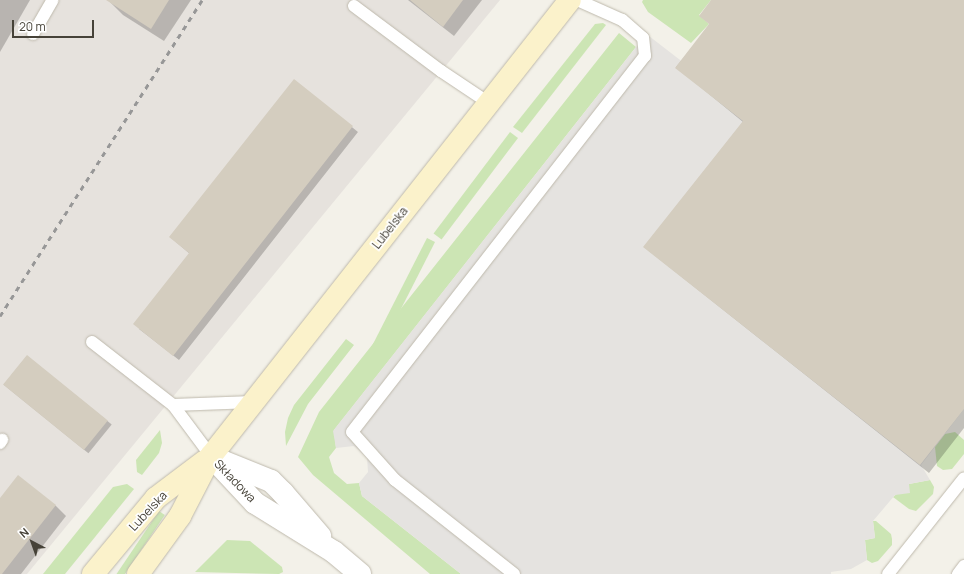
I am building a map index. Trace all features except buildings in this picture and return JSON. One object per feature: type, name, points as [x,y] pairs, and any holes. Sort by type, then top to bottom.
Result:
[{"type":"street","name":"Lubelska","points":[[138,574],[180,516],[211,456],[570,0]]},
{"type":"street","name":"Lubelska","points":[[93,574],[156,498],[211,456]]},
{"type":"street","name":"Składowa","points":[[211,456],[270,481],[283,493],[334,552],[360,574]]},
{"type":"lane","points":[[33,34],[53,0]]},
{"type":"lane","points":[[514,574],[395,480],[352,432],[645,56],[643,38],[622,20],[577,0]]},
{"type":"lane","points":[[354,6],[441,71],[489,103]]},
{"type":"lane","points":[[92,342],[173,405],[211,456]]},
{"type":"lane","points":[[173,405],[253,402]]},
{"type":"lane","points":[[888,574],[964,478]]},
{"type":"lane","points":[[958,574],[964,566]]},
{"type":"shaded area","points":[[0,0],[500,0],[27,574],[0,574]]},
{"type":"shaded area","points":[[649,36],[964,279],[964,409],[921,465],[930,480],[909,484],[910,493],[895,495],[873,521],[875,538],[865,540],[867,560],[851,569],[831,572],[831,574],[461,574],[362,496],[359,483],[368,472],[367,457],[354,446],[336,448],[333,431],[636,47]]},
{"type":"green space","points":[[643,0],[711,0],[699,15],[709,24],[691,43],[648,12],[642,2]]},
{"type":"green space","points":[[603,23],[606,25],[522,133],[513,127],[595,24]]},
{"type":"green space","points":[[619,33],[636,47],[334,430],[336,448],[329,457],[334,473],[347,484],[359,483],[362,496],[461,574],[430,574],[313,475],[298,457],[319,412]]},
{"type":"green space","points":[[510,132],[518,138],[442,239],[434,233]]},
{"type":"green space","points":[[427,238],[435,242],[380,351],[372,347]]},
{"type":"green space","points":[[346,339],[354,345],[308,404],[286,446],[285,432],[288,418],[294,405]]},
{"type":"green space","points":[[160,430],[162,443],[159,453],[142,475],[137,472],[136,460]]},
{"type":"green space","points":[[955,432],[964,440],[964,454],[952,469],[943,470],[937,466],[935,447],[945,434]]},
{"type":"green space","points":[[930,480],[934,487],[933,494],[916,511],[909,509],[893,497],[909,484]]},
{"type":"green space","points":[[127,484],[134,489],[65,574],[43,574],[113,487]]},
{"type":"green space","points":[[159,511],[165,515],[125,574],[117,574]]},
{"type":"green space","points":[[873,521],[876,521],[891,534],[892,545],[878,561],[872,563],[867,560],[865,540],[875,538]]},
{"type":"green space","points":[[227,540],[250,541],[282,567],[283,572],[279,574],[195,572]]},
{"type":"railway","points":[[0,316],[202,0]]}]
